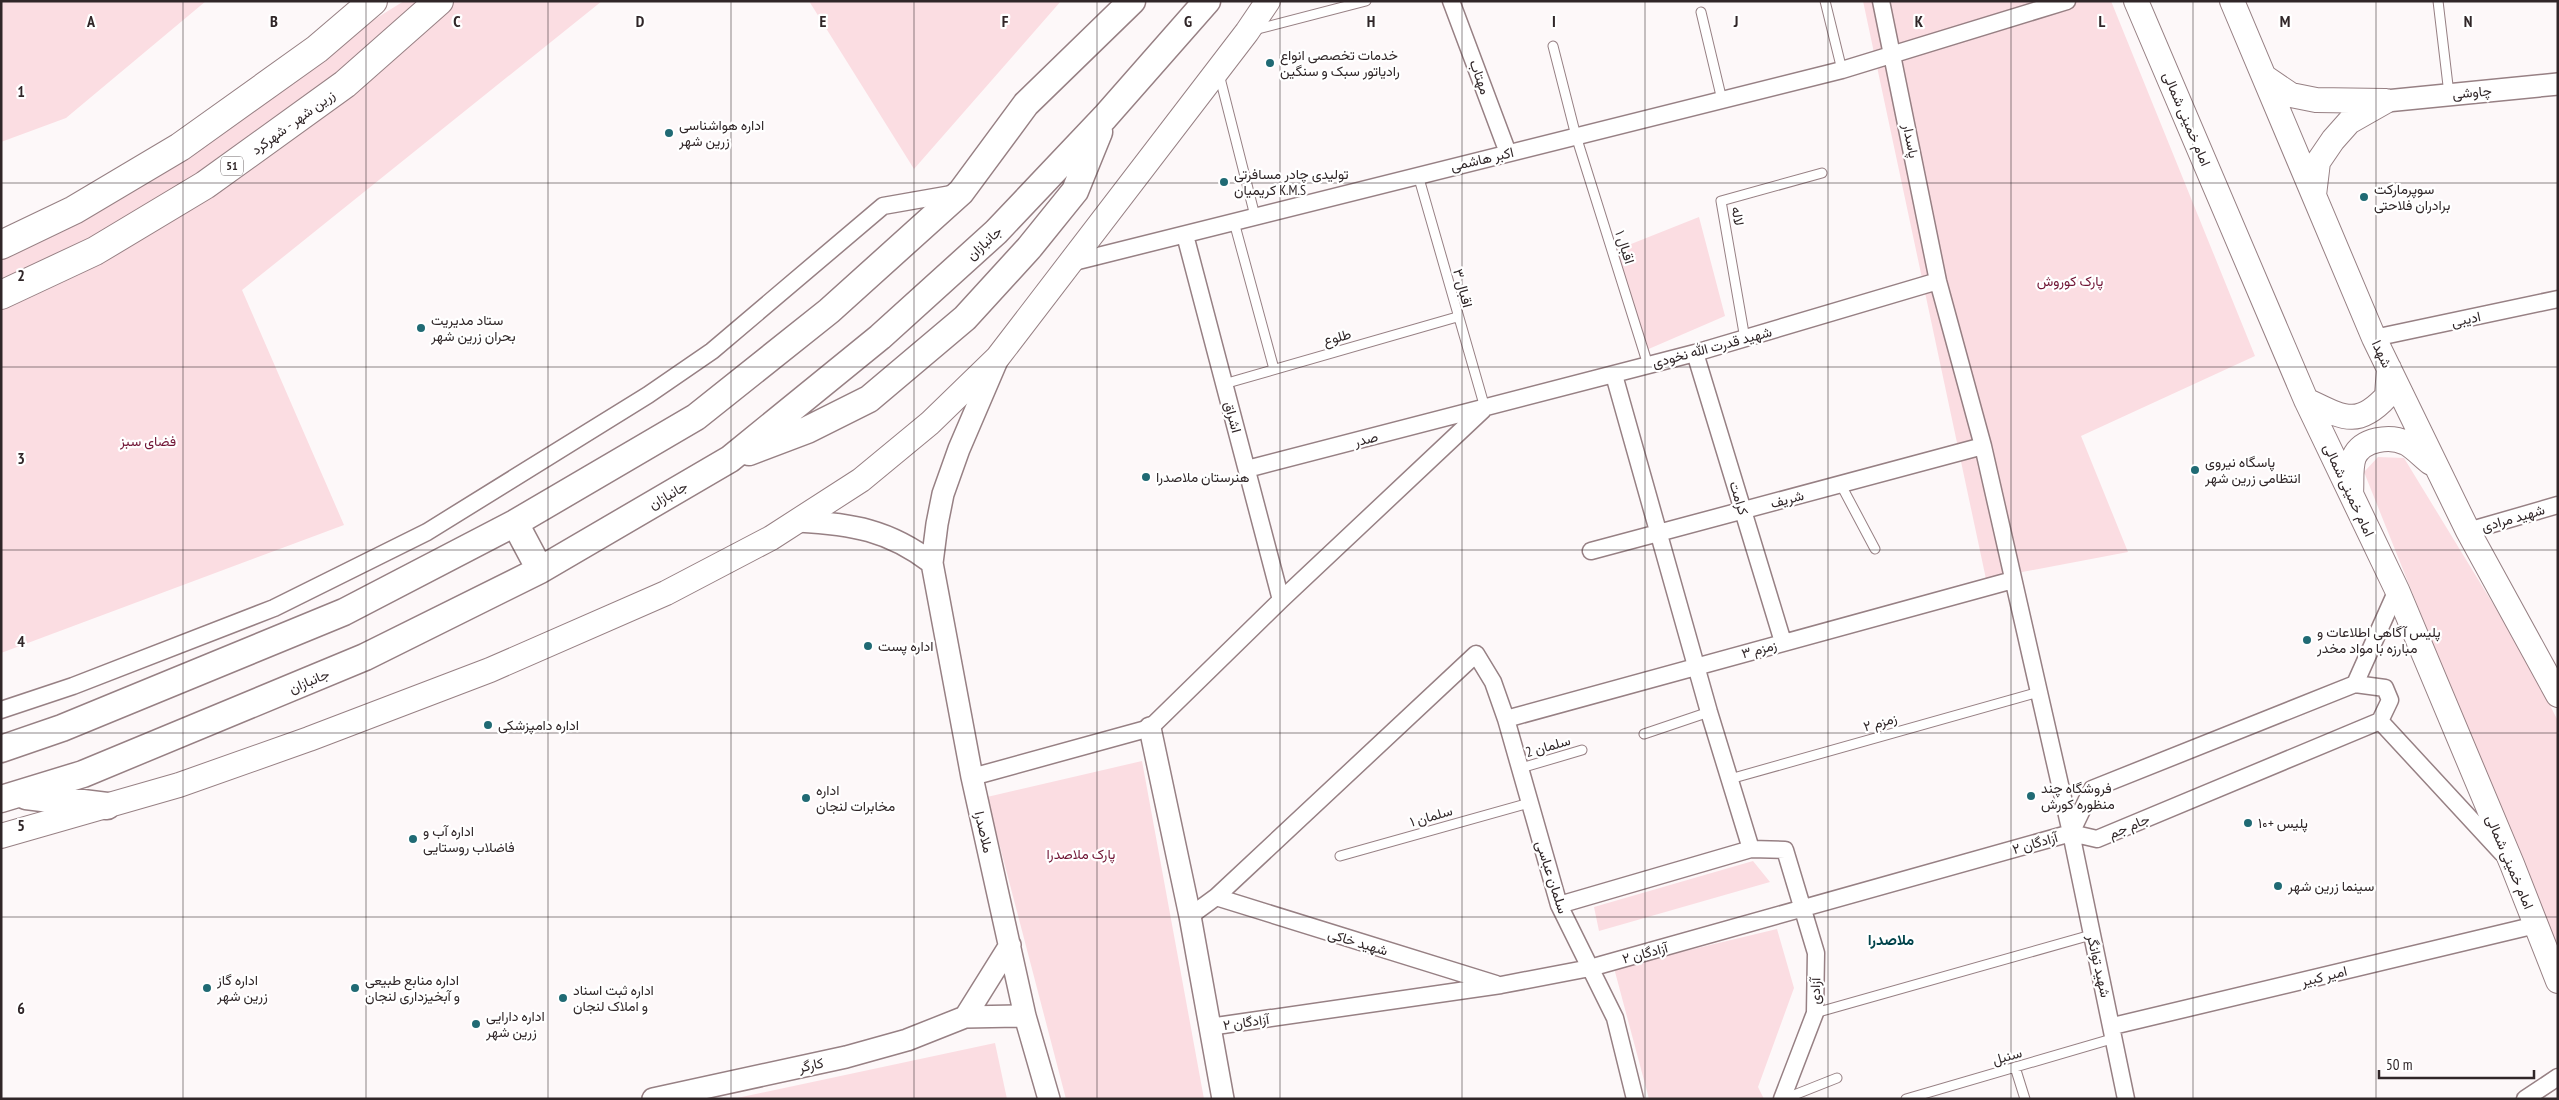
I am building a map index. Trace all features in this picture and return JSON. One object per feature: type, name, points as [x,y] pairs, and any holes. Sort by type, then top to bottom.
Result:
[{"type":"highway","points":[[1,245],[74,210],[180,147],[316,49],[373,1]]},
{"type":"highway","name":"زرین شهر - شهرکرد","points":[[1,295],[95,251],[206,185],[345,84],[439,1]]},
{"type":"main road","points":[[1,749],[62,728],[344,612],[515,523],[696,417],[829,311],[962,192],[1026,104],[1132,1]]},
{"type":"main road","name":"جانبازان","points":[[8,797],[83,774],[365,658],[540,570],[730,459],[880,338],[996,232],[1104,117],[1207,1]]},
{"type":"main road","points":[[1,836],[178,785],[300,743],[490,670],[666,593],[772,538],[798,521],[876,467],[930,423],[998,357],[1247,32],[1268,1]]},
{"type":"main road","name":"امام خمینی شمالی","points":[[2136,1],[2306,400],[2397,590],[2512,864],[2558,980]]},
{"type":"main road","name":"شهدا","points":[[2232,1],[2388,368],[2468,531],[2558,695]]},
{"type":"main road","points":[[2266,78],[2292,94],[2316,100],[2386,102]]},
{"type":"main road","points":[[2314,197],[2318,162],[2333,140],[2349,122],[2386,102]]},
{"type":"main road","points":[[730,459],[807,430],[869,399],[965,318],[1029,248],[1075,191],[1104,117]]},
{"type":"main road","points":[[2306,400],[2338,415],[2354,417],[2373,412],[2387,396],[2388,368]]},
{"type":"main road","points":[[2351,494],[2354,457],[2362,446],[2376,440],[2390,439],[2406,443],[2436,467]]},
{"type":"main road","points":[[515,523],[540,570]]},
{"type":"main road","points":[[8,797],[107,806]]},
{"type":"street","name":"مهتاب","points":[[1451,1],[1508,153]]},
{"type":"street","name":"پاسدار","points":[[1881,1],[1894,56],[1938,280],[1983,446],[2013,580]]},
{"type":"street","name":"اکبر هاشمی","points":[[1070,263],[1842,70],[1894,56],[2067,1]]},
{"type":"street","name":"چاوشی","points":[[2386,102],[2558,84]]},
{"type":"street","points":[[1,710],[73,686],[274,608],[427,532],[648,395],[712,351],[883,206],[962,192]]},
{"type":"street","name":"اشراق","points":[[1185,235],[1281,600]]},
{"type":"street","name":"شهید قدرت الله نخودی","points":[[1485,408],[1745,339],[1938,280]]},
{"type":"street","name":"ادیبی","points":[[2374,338],[2558,299]]},
{"type":"street","name":"کرامت","points":[[1695,353],[1783,642]]},
{"type":"street","name":"ملاصدرا","points":[[998,357],[959,449],[944,494],[937,524],[932,563],[972,777],[1025,1016],[1049,1099]]},
{"type":"street","points":[[1559,905],[1751,849],[1614,375]]},
{"type":"street","points":[[972,777],[1150,728],[1281,600],[1485,408]]},
{"type":"street","name":"صدر","points":[[1247,469],[1485,408]]},
{"type":"street","name":"شریف","points":[[1591,552],[1983,446]]},
{"type":"street","name":"شهید مرادی","points":[[2468,531],[2558,505]]},
{"type":"street","points":[[798,521],[833,523],[890,536],[910,546],[932,563]]},
{"type":"street","name":"زمزم ۳","points":[[1506,719],[2013,580]]},
{"type":"street","name":"شهید توانگر","points":[[2013,580],[2071,833],[2114,1032],[2126,1099]]},
{"type":"street","points":[[2355,684],[2397,590]]},
{"type":"street","name":"سلمان عباسی","points":[[1216,897],[1476,654],[1493,682],[1506,719],[1522,768],[1528,803],[1559,905],[1615,1018],[1635,1099]]},
{"type":"street","points":[[2071,833],[2092,790],[2355,684],[2384,688],[2390,700],[2380,721],[2512,864]]},
{"type":"street","name":"جام جم","points":[[2071,833],[2097,839],[2380,721]]},
{"type":"street","points":[[1150,728],[1190,916],[1223,1099]]},
{"type":"street","name":"آزادگان ۲","points":[[1209,1027],[1501,985],[1590,968],[2071,833]]},
{"type":"street","name":"آزادی","points":[[1751,849],[1785,850],[1801,910],[1816,953],[1815,1013],[1783,1099]]},
{"type":"street","points":[[1190,916],[1216,897]]},
{"type":"street","name":"شهید خاکی","points":[[1216,897],[1501,985]]},
{"type":"street","name":"امیر کبیر","points":[[2114,1032],[2536,924]]},
{"type":"street","points":[[965,1017],[1010,945]]},
{"type":"street","name":"کارگر","points":[[653,1099],[846,1057],[907,1040],[965,1017],[1025,1016]]},
{"type":"street","points":[[2525,1099],[2558,1078]]},
{"type":"lane","points":[[1247,32],[1366,1]]},
{"type":"lane","points":[[1825,1],[1842,70]]},
{"type":"lane","points":[[2438,1],[2449,94]]},
{"type":"lane","points":[[1702,12],[1722,100]]},
{"type":"lane","name":"اقبال ۱","points":[[1553,46],[1576,136],[1648,365]]},
{"type":"lane","points":[[1218,70],[1256,216]]},
{"type":"lane","name":"لاله","points":[[1745,339],[1721,201],[1822,173]]},
{"type":"lane","name":"اقبال ۳","points":[[1418,175],[1457,317],[1485,408]]},
{"type":"lane","points":[[1234,222],[1274,370]]},
{"type":"lane","name":"طلوع","points":[[1224,384],[1457,317]]},
{"type":"lane","points":[[1841,485],[1875,549]]},
{"type":"lane","name":"زمزم ۲","points":[[1730,779],[2039,692]]},
{"type":"lane","points":[[1644,734],[1710,712]]},
{"type":"lane","name":"سلمان 2","points":[[1522,768],[1582,750]]},
{"type":"lane","name":"سلمان ۱","points":[[1340,856],[1528,803]]},
{"type":"lane","points":[[1815,1013],[2092,935]]},
{"type":"lane","name":"سنبل","points":[[1906,1099],[2015,1067],[2114,1032]]},
{"type":"lane","points":[[2015,1067],[2025,1099]]},
{"type":"lane","points":[[1783,1099],[1836,1078]]},
{"type":"green space","points":[[1,1],[206,1],[66,118],[1,142]]},
{"type":"green space","name":"فضای سبز","points":[[404,1],[602,1],[242,290],[344,525],[1,653],[1,252]]},
{"type":"green space","points":[[809,1],[1061,1],[914,169]]},
{"type":"green space","name":"پارک کوروش","points":[[1863,1],[2111,1],[2255,356],[2081,436],[2128,552],[1986,579]]},
{"type":"green space","points":[[1699,217],[1725,316],[1644,351],[1616,250]]},
{"type":"green space","points":[[2378,457],[2404,458],[2523,653],[2558,721],[2558,957],[2364,472]]},
{"type":"green space","name":"پارک ملاصدرا","points":[[1142,761],[1204,1099],[1066,1099],[987,797]]},
{"type":"green space","points":[[1753,861],[1770,882],[1599,931],[1594,907]]},
{"type":"green space","points":[[1777,929],[1794,988],[1758,1087],[1764,1099],[1649,1099],[1614,968]]},
{"type":"green space","points":[[995,1043],[1007,1099],[737,1099],[737,1098]]},
{"type":"place","name":"خدمات تخصصی انواع رادیاتور سبک و سنگین","points":[[1270,63]]},
{"type":"place","name":"اداره هواشناسی زرین شهر","points":[[669,133]]},
{"type":"place","name":"تولیدی چادر مسافرتی کریمیان K.M.S","points":[[1224,182]]},
{"type":"place","name":"سوپرمارکت برادران فلاحتی","points":[[2364,197]]},
{"type":"place","name":"ستاد مدیریت بحران زرین شهر","points":[[421,328]]},
{"type":"place","name":"پاسگاه نیروی انتظامی زرین شهر","points":[[2195,470]]},
{"type":"place","name":"هنرستان ملاصدرا","points":[[1146,477]]},
{"type":"place","name":"پلیس آگاهی اطلاعات و مبارزه با مواد مخدر","points":[[2307,640]]},
{"type":"place","name":"اداره پست","points":[[868,646]]},
{"type":"place","name":"اداره دامپزشکی","points":[[488,725]]},
{"type":"place","name":"فروشگاه چند منظوره کورش","points":[[2031,796]]},
{"type":"place","name":"اداره مخابرات لنجان","points":[[806,798]]},
{"type":"place","name":"پلیس +۱۰","points":[[2248,823]]},
{"type":"place","name":"اداره آب و فاضلاب روستایی","points":[[413,839]]},
{"type":"place","name":"سینما زرین شهر","points":[[2278,886]]},
{"type":"place","name":"اداره گاز زرین شهر","points":[[207,988]]},
{"type":"place","name":"اداره منابع طبیعی و آبخیزداری لنجان","points":[[355,988]]},
{"type":"place","name":"اداره ثبت اسناد و املاک لنجان","points":[[563,998]]},
{"type":"place","name":"اداره دارایی زرین شهر","points":[[476,1024]]},
{"type":"district","name":"ملاصدرا","points":[[1891,940]]}]
